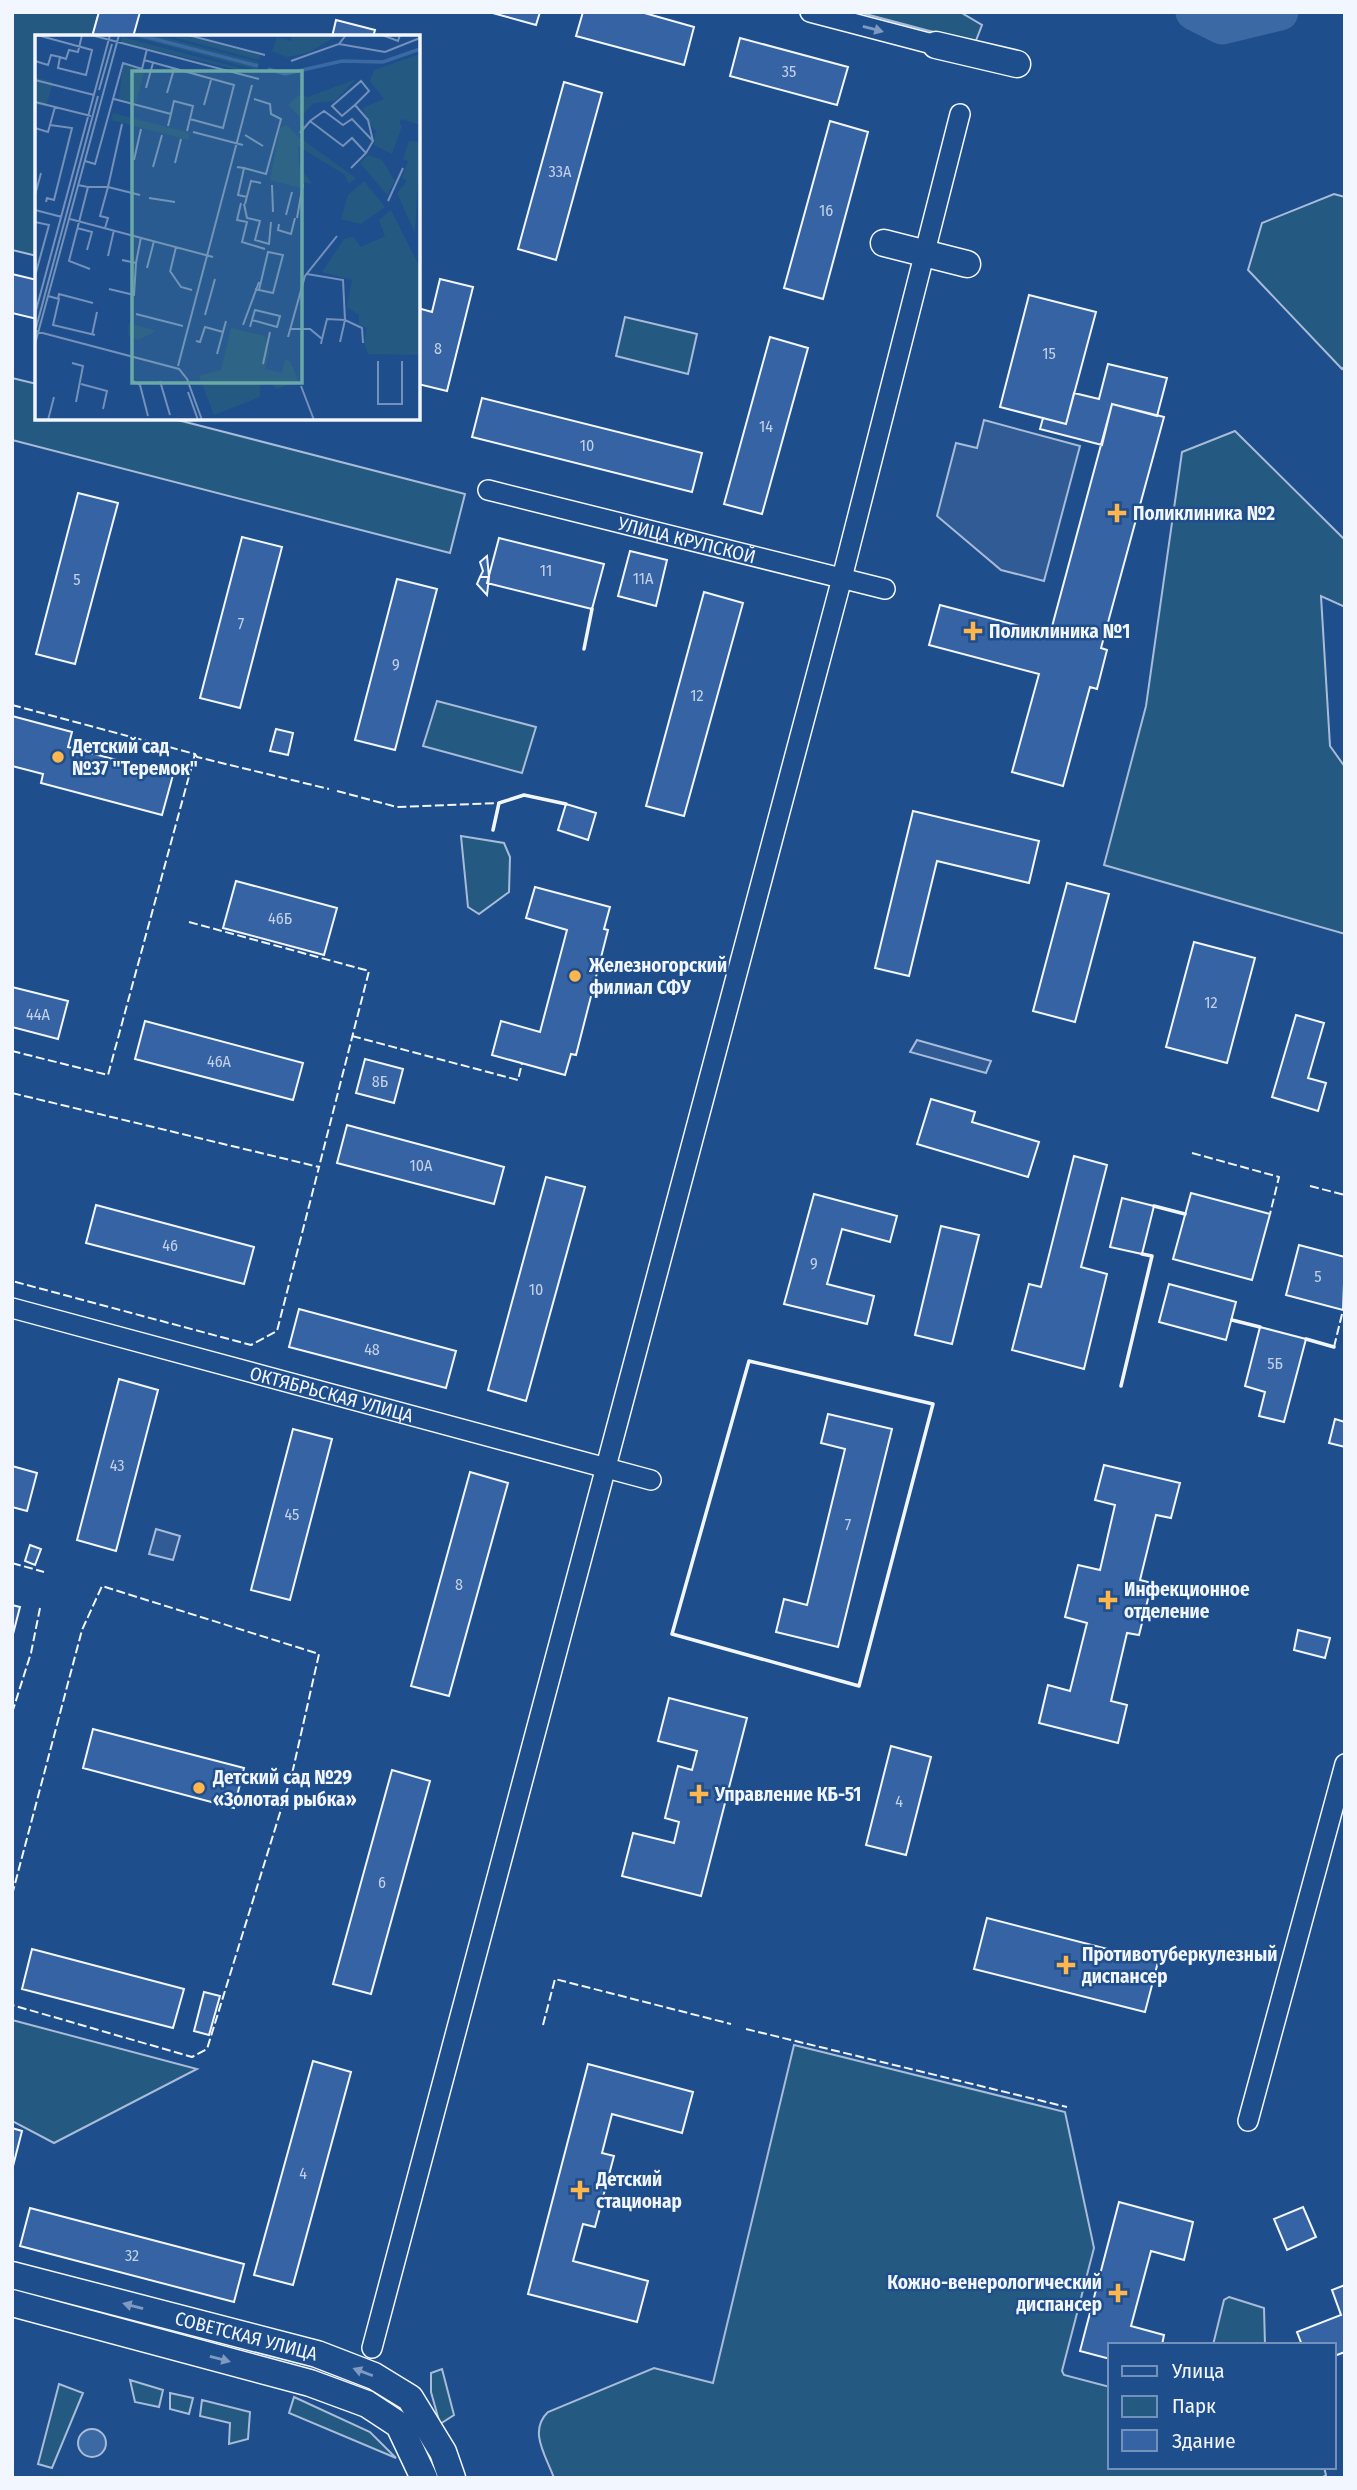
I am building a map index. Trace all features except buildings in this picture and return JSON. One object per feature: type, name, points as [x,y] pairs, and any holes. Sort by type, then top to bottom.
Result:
[{"type":"main road","points":[[936,46],[1017,64]]},
{"type":"main road","points":[[884,243],[967,264]]},
{"type":"main road","name":"СОВЕТСКАЯ УЛИЦА","points":[[12,2275],[317,2354],[415,2390],[428,2464]]},
{"type":"main road","name":"СОВЕТСКАЯ УЛИЦА","points":[[12,2303],[310,2383],[367,2404],[399,2425],[428,2464]]},
{"type":"main road","points":[[310,2383],[317,2354]]},
{"type":"main road","points":[[380,2413],[415,2390]]},
{"type":"main road","points":[[428,2464],[452,2478]]},
{"type":"street","points":[[810,12],[936,46]]},
{"type":"street","points":[[372,2348],[842,578],[960,114]]},
{"type":"street","name":"УЛИЦА КРУПСКОЙ","points":[[488,489],[885,589]]},
{"type":"street","name":"ОКТЯБРЬСКАЯ УЛИЦА","points":[[12,1308],[651,1480]]},
{"type":"street","points":[[1248,2121],[1345,1764]]},
{"type":"green space","points":[[12,12],[99,12],[93,35],[35,35],[35,256],[12,250]]},
{"type":"green space","points":[[858,12],[960,12],[982,25],[975,43]]},
{"type":"green space","points":[[1334,194],[1345,197],[1345,366],[1342,369],[1248,270],[1262,223]]},
{"type":"green space","points":[[625,317],[697,334],[688,374],[616,356]]},
{"type":"green space","points":[[12,378],[35,384],[35,420],[178,420],[465,494],[450,553],[12,440]]},
{"type":"green space","points":[[1235,431],[1345,540],[1345,607],[1321,596],[1330,746],[1345,767],[1345,934],[1104,865],[1146,706],[1182,452]]},
{"type":"green space","points":[[437,701],[536,727],[522,773],[423,746]]},
{"type":"green space","points":[[461,836],[504,843],[510,857],[509,892],[479,914],[468,907]]},
{"type":"green space","points":[[12,2020],[197,2069],[54,2143],[12,2121]]},
{"type":"green space","points":[[794,2045],[1065,2112],[1094,2248],[1062,2371],[1064,2375],[1108,2386],[1108,2469],[1324,2469],[1326,2475],[1321,2478],[554,2478],[539,2435],[542,2419],[548,2412],[654,2368],[713,2383]]},
{"type":"green space","points":[[1229,2297],[1264,2308],[1265,2343],[1213,2343],[1224,2300]]},
{"type":"green space","points":[[442,2369],[454,2415],[440,2424],[431,2392],[431,2373]]},
{"type":"green space","points":[[130,2380],[163,2390],[159,2407],[135,2402]]},
{"type":"green space","points":[[59,2384],[83,2393],[52,2468],[38,2464]]},
{"type":"green space","points":[[170,2393],[193,2398],[189,2414],[170,2409]]},
{"type":"green space","points":[[294,2397],[370,2432],[396,2458],[289,2413]]},
{"type":"green space","points":[[202,2400],[250,2412],[248,2439],[229,2444],[230,2423],[200,2416]]},
{"type":"shaded area","points":[[984,420],[1080,446],[1044,581],[1001,570],[937,516],[956,443],[977,448]]},
{"type":"shaded area","points":[[917,1040],[991,1061],[986,1073],[910,1052]]},
{"type":"shaded area","points":[[156,1529],[180,1536],[173,1560],[149,1554]]},
{"type":"shaded area","points":[[92,2429],[102,2433],[106,2443],[102,2453],[92,2457],[82,2453],[78,2443],[82,2433]]},
{"type":"waterway","points":[[1194,12],[1222,26],[1280,12]]},
{"type":"fence","points":[[12,705],[195,754],[108,1075],[12,1051]]},
{"type":"fence","points":[[195,754],[197,757],[329,789]]},
{"type":"fence","points":[[337,791],[397,807],[499,803]]},
{"type":"fence","points":[[189,922],[369,971],[319,1167]]},
{"type":"fence","points":[[352,1036],[518,1080],[522,1063]]},
{"type":"fence","points":[[12,1093],[319,1167],[277,1331],[251,1345],[12,1281]]},
{"type":"fence","points":[[1192,1153],[1279,1177],[1270,1214]]},
{"type":"fence","points":[[1310,1186],[1345,1195]]},
{"type":"fence","points":[[1334,1347],[1343,1310]]},
{"type":"fence","points":[[12,1563],[44,1572]]},
{"type":"fence","points":[[12,1895],[82,1630],[102,1586],[319,1654],[292,1774],[207,2049],[192,2057],[12,2005]]},
{"type":"fence","points":[[12,1713],[31,1653],[40,1608]]},
{"type":"fence","points":[[543,2025],[555,1979],[731,2024]]},
{"type":"fence","points":[[746,2029],[1067,2107]]},
{"type":"wall","points":[[584,649],[592,609]]},
{"type":"wall","points":[[493,830],[499,803],[524,795],[566,804]]},
{"type":"wall","points":[[1154,1206],[1185,1214]]},
{"type":"wall","points":[[1121,1386],[1152,1256],[1142,1254]]},
{"type":"wall","points":[[1232,1320],[1260,1327]]},
{"type":"wall","points":[[1306,1339],[1334,1347]]},
{"type":"wall","points":[[749,1361],[933,1404],[859,1686],[672,1634],[749,1361]]},
{"type":"place","name":"Поликлиника №2","points":[[1117,513]]},
{"type":"place","name":"Поликлиника №1","points":[[973,631]]},
{"type":"place","name":"Детский сад №37 \"Теремок\"","points":[[58,757]]},
{"type":"place","name":"Железногорский филиал СФУ","points":[[575,976]]},
{"type":"place","name":"Инфекционное отделение","points":[[1108,1600]]},
{"type":"place","name":"Детский сад №29 «Золотая рыбка»","points":[[199,1788]]},
{"type":"place","name":"Управление КБ-51","points":[[699,1794]]},
{"type":"place","name":"Противотуберкулезный диспансер","points":[[1066,1965]]},
{"type":"place","name":"Детский стационар","points":[[580,2190]]},
{"type":"place","name":"Кожно-венерологический диспансер","points":[[1118,2293]]}]
